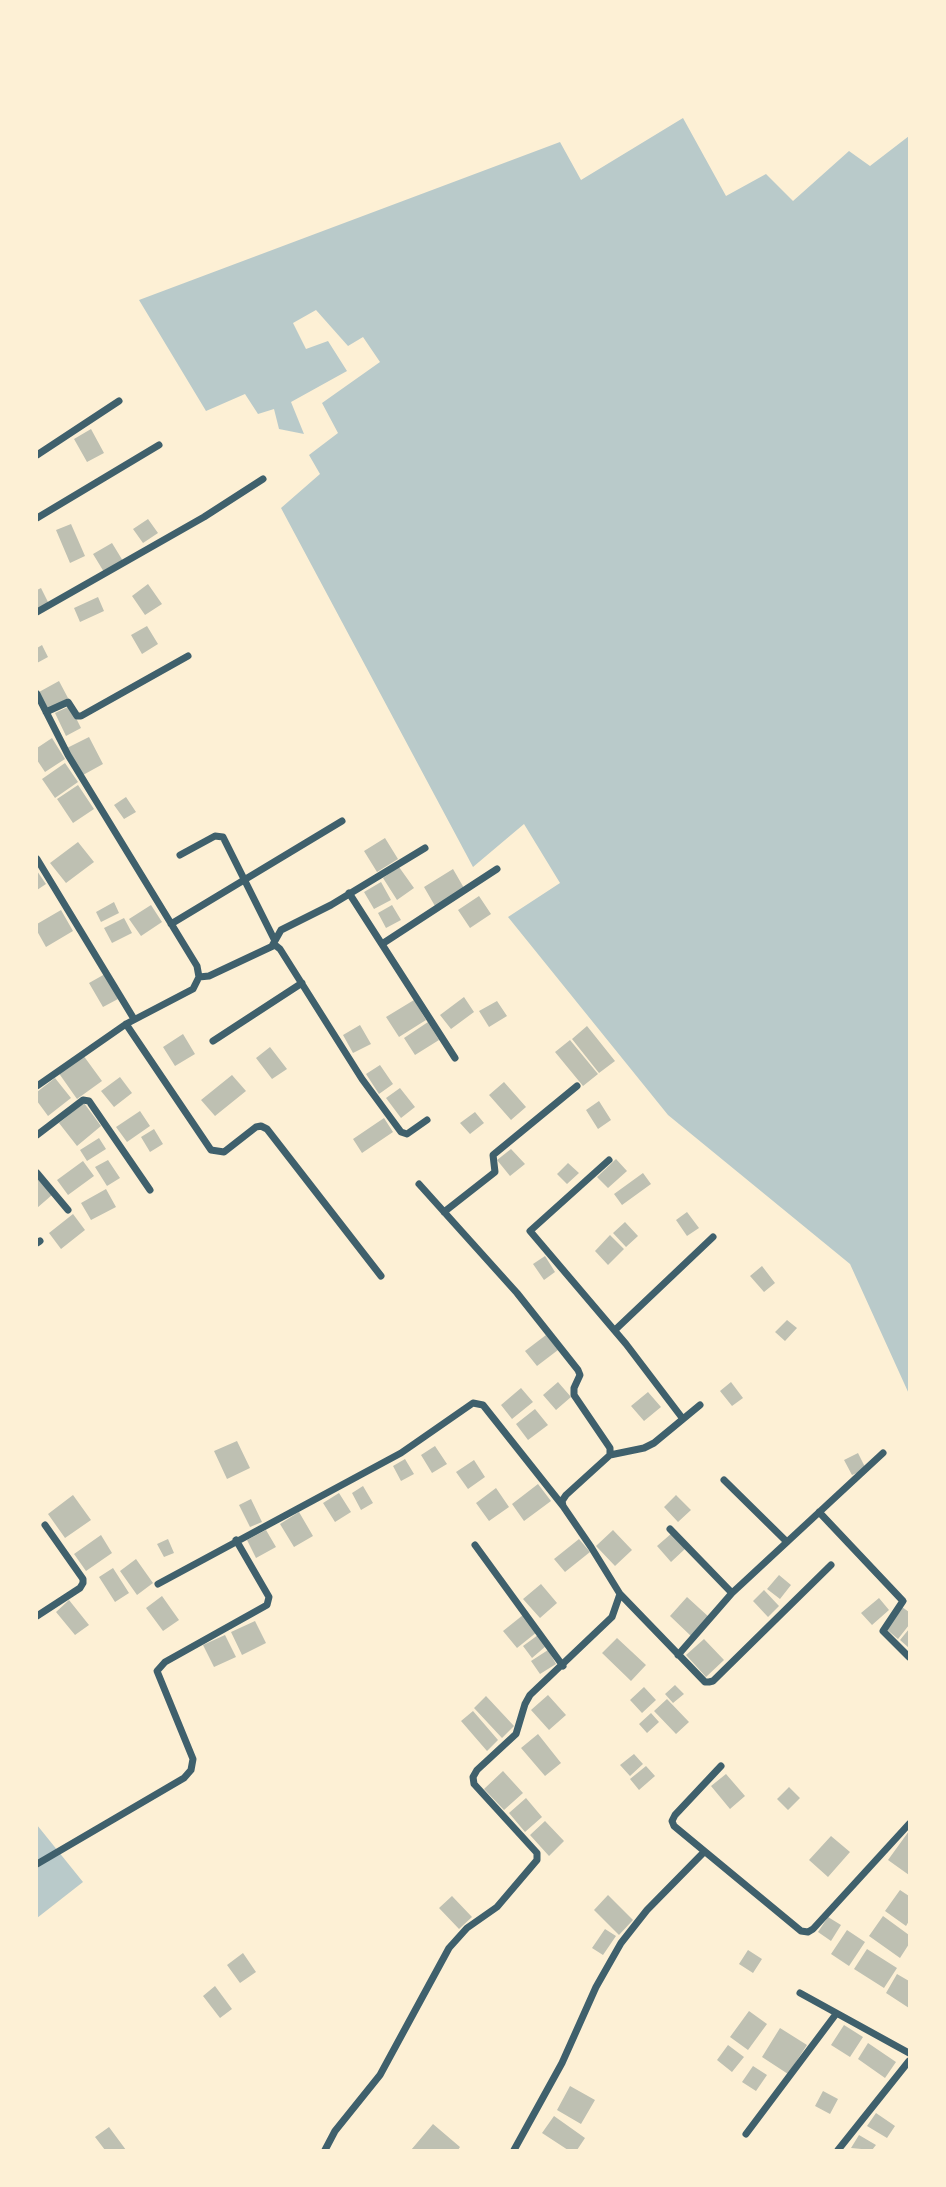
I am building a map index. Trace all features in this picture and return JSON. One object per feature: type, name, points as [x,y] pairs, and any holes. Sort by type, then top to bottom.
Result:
[{"type":"street","points":[[37,455],[120,401]]},
{"type":"street","points":[[37,519],[159,445]]},
{"type":"street","points":[[37,612],[204,517],[263,479]]},
{"type":"street","points":[[46,712],[68,702],[77,716],[81,716],[188,656]]},
{"type":"street","points":[[37,694],[68,755],[197,966],[199,977],[193,989],[134,1019],[37,1086]]},
{"type":"street","points":[[171,924],[342,821]]},
{"type":"street","points":[[180,855],[215,836],[223,837],[273,943],[280,948],[362,1079],[401,1132],[407,1134],[427,1121]]},
{"type":"street","points":[[199,977],[209,976],[273,943],[281,930],[425,848]]},
{"type":"street","points":[[37,859],[134,1019]]},
{"type":"street","points":[[382,944],[497,869]]},
{"type":"street","points":[[349,893],[455,1058]]},
{"type":"street","points":[[213,1041],[302,983]]},
{"type":"street","points":[[126,1024],[211,1150],[224,1152],[256,1127],[267,1129],[381,1276]]},
{"type":"street","points":[[444,1212],[495,1172],[493,1155],[577,1086]]},
{"type":"street","points":[[37,1135],[83,1100],[89,1101],[150,1190]]},
{"type":"street","points":[[610,1160],[530,1231],[615,1330],[682,1419]]},
{"type":"street","points":[[37,1173],[68,1210]]},
{"type":"street","points":[[419,1184],[517,1293],[578,1370],[580,1375],[574,1395],[607,1441],[610,1455]]},
{"type":"street","points":[[615,1330],[713,1237]]},
{"type":"street","points":[[158,1584],[401,1453],[478,1402],[563,1506],[620,1594],[705,1682],[713,1681],[831,1565]]},
{"type":"street","points":[[563,1506],[562,1501],[566,1494],[610,1455],[644,1448],[700,1405]]},
{"type":"street","points":[[678,1655],[732,1593],[883,1453]]},
{"type":"street","points":[[723,1480],[787,1542]]},
{"type":"street","points":[[819,1512],[903,1601],[883,1631],[909,1657]]},
{"type":"street","points":[[37,1616],[80,1588],[83,1583],[83,1579],[45,1525]]},
{"type":"street","points":[[670,1529],[732,1593]]},
{"type":"street","points":[[37,1864],[184,1778],[191,1770],[193,1759],[157,1671],[165,1662],[267,1605],[269,1597],[236,1540]]},
{"type":"street","points":[[475,1545],[563,1666]]},
{"type":"street","points":[[326,2150],[335,2131],[380,2075],[449,1948],[467,1928],[497,1907],[537,1860],[537,1853],[474,1784],[473,1777],[477,1770],[516,1734],[530,1695],[612,1617],[620,1594]]},
{"type":"street","points":[[721,1766],[673,1821],[674,1826],[801,1931],[808,1932],[813,1929],[909,1824]]},
{"type":"street","points":[[514,2150],[562,2063],[596,1987],[621,1944],[648,1910],[704,1852]]},
{"type":"street","points":[[800,1993],[909,2053]]},
{"type":"street","points":[[746,2134],[836,2014]]},
{"type":"street","points":[[838,2150],[909,2061]]},
{"type":"shaded area","points":[[683,118],[726,196],[766,174],[793,201],[849,151],[870,166],[909,136],[909,1394],[850,1264],[668,1115],[508,917],[560,883],[524,824],[473,867],[281,508],[320,474],[309,455],[338,433],[322,403],[380,362],[363,337],[348,346],[316,310],[293,323],[306,349],[328,341],[347,371],[291,402],[304,434],[279,429],[274,409],[258,414],[245,394],[206,411],[139,300],[560,142],[581,180]]},
{"type":"shaded area","points":[[37,1825],[83,1882],[37,1918]]},
{"type":"building","points":[[91,429],[104,453],[87,462],[74,439]]},
{"type":"building","points":[[148,519],[158,533],[143,543],[133,529]]},
{"type":"building","points":[[71,524],[85,556],[70,563],[56,530]]},
{"type":"building","points":[[112,543],[123,561],[104,572],[93,554]]},
{"type":"building","points":[[148,584],[162,604],[145,615],[132,596]]},
{"type":"building","points":[[41,588],[49,604],[37,610],[37,590]]},
{"type":"building","points":[[98,597],[104,611],[80,622],[74,608]]},
{"type":"building","points":[[147,626],[158,644],[142,654],[131,635]]},
{"type":"building","points":[[42,645],[48,657],[37,663],[37,648]]},
{"type":"building","points":[[59,681],[68,698],[48,709],[39,692]]},
{"type":"building","points":[[70,706],[81,728],[66,736],[55,713]]},
{"type":"building","points":[[89,737],[103,764],[83,775],[67,748]]},
{"type":"building","points":[[52,738],[65,759],[45,772],[37,760],[37,748]]},
{"type":"building","points":[[65,763],[78,782],[55,798],[42,779]]},
{"type":"building","points":[[78,785],[94,809],[73,823],[57,799]]},
{"type":"building","points":[[126,797],[136,812],[124,819],[114,805]]},
{"type":"building","points":[[385,838],[398,859],[377,872],[364,851]]},
{"type":"building","points":[[78,842],[94,862],[66,883],[50,863]]},
{"type":"building","points":[[399,867],[414,888],[397,900],[383,878]]},
{"type":"building","points":[[453,869],[464,888],[435,906],[424,887]]},
{"type":"building","points":[[37,871],[46,884],[37,890]]},
{"type":"building","points":[[381,882],[391,900],[374,909],[364,892]]},
{"type":"building","points":[[479,896],[491,914],[470,928],[458,910]]},
{"type":"building","points":[[114,902],[119,913],[101,922],[96,912]]},
{"type":"building","points":[[151,905],[162,922],[141,936],[129,919]]},
{"type":"building","points":[[392,905],[401,920],[386,928],[378,913]]},
{"type":"building","points":[[61,910],[73,931],[46,947],[37,931],[37,924]]},
{"type":"building","points":[[124,918],[132,933],[112,943],[104,928]]},
{"type":"building","points":[[105,974],[118,999],[103,1007],[89,983]]},
{"type":"building","points":[[464,997],[474,1012],[451,1029],[440,1015]]},
{"type":"building","points":[[414,1000],[426,1020],[399,1037],[386,1017]]},
{"type":"building","points":[[497,1001],[507,1016],[489,1027],[479,1011]]},
{"type":"building","points":[[428,1022],[439,1040],[415,1055],[404,1038]]},
{"type":"building","points":[[360,1025],[371,1044],[353,1053],[343,1035]]},
{"type":"building","points":[[587,1026],[615,1061],[599,1073],[572,1039]]},
{"type":"building","points":[[183,1034],[195,1054],[175,1066],[163,1047]]},
{"type":"building","points":[[570,1040],[598,1074],[583,1086],[555,1052]]},
{"type":"building","points":[[270,1047],[287,1069],[272,1079],[256,1058]]},
{"type":"building","points":[[83,1055],[102,1081],[77,1099],[58,1072]]},
{"type":"building","points":[[380,1065],[393,1084],[379,1094],[366,1074]]},
{"type":"building","points":[[232,1075],[246,1091],[215,1116],[201,1100]]},
{"type":"building","points":[[120,1077],[132,1093],[114,1107],[101,1091]]},
{"type":"building","points":[[55,1078],[71,1098],[48,1116],[37,1101],[37,1092]]},
{"type":"building","points":[[504,1082],[526,1107],[511,1120],[489,1095]]},
{"type":"building","points":[[400,1088],[415,1107],[401,1118],[386,1098]]},
{"type":"building","points":[[599,1101],[611,1120],[598,1129],[586,1110]]},
{"type":"building","points":[[84,1103],[101,1126],[77,1146],[59,1123]]},
{"type":"building","points":[[140,1111],[150,1126],[127,1142],[116,1127]]},
{"type":"building","points":[[475,1112],[484,1123],[470,1134],[460,1123]]},
{"type":"building","points":[[384,1118],[393,1132],[362,1153],[353,1139]]},
{"type":"building","points":[[154,1129],[163,1144],[150,1152],[141,1137]]},
{"type":"building","points":[[99,1138],[106,1149],[87,1161],[80,1150]]},
{"type":"building","points":[[511,1149],[525,1164],[510,1176],[497,1160]]},
{"type":"building","points":[[616,1159],[627,1171],[608,1188],[597,1177]]},
{"type":"building","points":[[108,1160],[120,1178],[107,1186],[95,1167]]},
{"type":"building","points":[[83,1161],[94,1176],[68,1195],[57,1180]]},
{"type":"building","points":[[568,1163],[579,1173],[567,1184],[557,1174]]},
{"type":"building","points":[[643,1173],[651,1184],[622,1205],[614,1194]]},
{"type":"building","points":[[37,1177],[52,1195],[37,1208]]},
{"type":"building","points":[[106,1189],[116,1207],[91,1220],[81,1203]]},
{"type":"building","points":[[687,1212],[699,1228],[687,1236],[676,1220]]},
{"type":"building","points":[[73,1214],[85,1230],[61,1249],[49,1233]]},
{"type":"building","points":[[625,1222],[638,1236],[626,1247],[613,1233]]},
{"type":"building","points":[[610,1235],[624,1249],[608,1265],[595,1251]]},
{"type":"building","points":[[545,1256],[555,1272],[544,1280],[533,1264]]},
{"type":"building","points":[[762,1266],[775,1283],[764,1292],[750,1276]]},
{"type":"building","points":[[787,1320],[797,1328],[785,1341],[775,1332]]},
{"type":"building","points":[[546,1335],[558,1350],[537,1366],[525,1351]]},
{"type":"building","points":[[558,1382],[571,1397],[556,1410],[543,1395]]},
{"type":"building","points":[[731,1382],[743,1398],[732,1406],[720,1391]]},
{"type":"building","points":[[521,1388],[533,1402],[512,1419],[501,1405]]},
{"type":"building","points":[[648,1392],[661,1407],[644,1421],[631,1406]]},
{"type":"building","points":[[535,1409],[548,1425],[528,1440],[516,1424]]},
{"type":"building","points":[[237,1441],[250,1468],[227,1479],[214,1451]]},
{"type":"building","points":[[435,1446],[447,1464],[432,1473],[421,1455]]},
{"type":"building","points":[[858,1453],[866,1469],[852,1475],[844,1460]]},
{"type":"building","points":[[405,1459],[414,1474],[401,1481],[393,1466]]},
{"type":"building","points":[[474,1460],[485,1477],[468,1489],[456,1472]]},
{"type":"building","points":[[538,1484],[551,1501],[524,1521],[512,1504]]},
{"type":"building","points":[[363,1486],[373,1503],[361,1510],[352,1493]]},
{"type":"building","points":[[496,1488],[509,1507],[489,1521],[476,1503]]},
{"type":"building","points":[[339,1493],[351,1512],[335,1522],[323,1503]]},
{"type":"building","points":[[73,1495],[91,1520],[65,1538],[48,1514]]},
{"type":"building","points":[[676,1495],[691,1510],[678,1522],[664,1507]]},
{"type":"building","points":[[251,1499],[262,1522],[250,1527],[239,1505]]},
{"type":"building","points":[[299,1512],[313,1536],[294,1547],[280,1524]]},
{"type":"building","points":[[266,1530],[276,1547],[256,1558],[247,1540]]},
{"type":"building","points":[[613,1530],[632,1550],[615,1566],[596,1546]]},
{"type":"building","points":[[672,1533],[686,1548],[671,1562],[657,1546]]},
{"type":"building","points":[[101,1535],[112,1553],[86,1571],[74,1554]]},
{"type":"building","points":[[168,1539],[174,1553],[164,1557],[157,1544]]},
{"type":"building","points":[[579,1539],[590,1552],[565,1572],[554,1559]]},
{"type":"building","points":[[136,1559],[153,1583],[137,1595],[120,1571]]},
{"type":"building","points":[[113,1568],[129,1593],[115,1602],[99,1577]]},
{"type":"building","points":[[779,1575],[791,1585],[780,1599],[767,1589]]},
{"type":"building","points":[[541,1584],[557,1603],[540,1618],[523,1599]]},
{"type":"building","points":[[764,1590],[779,1606],[768,1617],[753,1601]]},
{"type":"building","points":[[162,1596],[179,1620],[163,1631],[146,1608]]},
{"type":"building","points":[[687,1597],[710,1618],[692,1637],[670,1616]]},
{"type":"building","points":[[879,1598],[889,1610],[872,1625],[861,1613]]},
{"type":"building","points":[[69,1600],[89,1625],[75,1635],[56,1612]]},
{"type":"building","points":[[902,1607],[909,1612],[909,1625],[898,1639],[885,1628]]},
{"type":"building","points":[[523,1615],[537,1632],[517,1648],[503,1631]]},
{"type":"building","points":[[255,1621],[266,1643],[242,1655],[231,1632]]},
{"type":"building","points":[[909,1629],[909,1648],[900,1640]]},
{"type":"building","points":[[225,1635],[236,1657],[214,1667],[203,1645]]},
{"type":"building","points":[[538,1635],[546,1646],[532,1658],[523,1646]]},
{"type":"building","points":[[617,1638],[646,1665],[631,1681],[602,1653]]},
{"type":"building","points":[[704,1639],[724,1660],[706,1677],[686,1655]]},
{"type":"building","points":[[548,1650],[556,1664],[540,1674],[531,1661]]},
{"type":"building","points":[[675,1685],[684,1694],[673,1703],[665,1694]]},
{"type":"building","points":[[644,1687],[656,1700],[642,1713],[630,1700]]},
{"type":"building","points":[[548,1695],[566,1715],[549,1730],[531,1710]]},
{"type":"building","points":[[486,1696],[514,1726],[502,1738],[474,1708]]},
{"type":"building","points":[[667,1699],[689,1722],[676,1734],[654,1711]]},
{"type":"building","points":[[473,1711],[498,1740],[487,1751],[461,1721]]},
{"type":"building","points":[[651,1713],[659,1722],[647,1733],[639,1724]]},
{"type":"building","points":[[538,1734],[561,1763],[545,1776],[521,1748]]},
{"type":"building","points":[[634,1754],[643,1764],[630,1776],[620,1765]]},
{"type":"building","points":[[646,1766],[655,1776],[639,1790],[630,1779]]},
{"type":"building","points":[[503,1771],[523,1793],[504,1810],[484,1789]]},
{"type":"building","points":[[726,1774],[745,1796],[730,1809],[711,1786]]},
{"type":"building","points":[[789,1787],[800,1798],[788,1810],[777,1799]]},
{"type":"building","points":[[526,1798],[542,1817],[525,1832],[509,1813]]},
{"type":"building","points":[[545,1821],[564,1841],[549,1856],[530,1835]]},
{"type":"building","points":[[909,1831],[909,1875],[888,1860]]},
{"type":"building","points":[[831,1836],[850,1852],[828,1877],[809,1860]]},
{"type":"building","points":[[900,1890],[909,1896],[909,1921],[906,1926],[885,1911]]},
{"type":"building","points":[[608,1895],[633,1920],[619,1935],[594,1910]]},
{"type":"building","points":[[452,1896],[472,1917],[459,1929],[439,1908]]},
{"type":"building","points":[[883,1916],[909,1935],[909,1944],[900,1958],[869,1936]]},
{"type":"building","points":[[828,1917],[841,1925],[831,1941],[818,1932]]},
{"type":"building","points":[[605,1929],[616,1936],[603,1955],[592,1948]]},
{"type":"building","points":[[847,1930],[865,1942],[849,1966],[831,1954]]},
{"type":"building","points":[[867,1949],[897,1968],[884,1988],[854,1969]]},
{"type":"building","points":[[748,1950],[762,1959],[753,1973],[739,1964]]},
{"type":"building","points":[[243,1953],[256,1972],[240,1983],[227,1965]]},
{"type":"building","points":[[897,1974],[909,1981],[909,2008],[886,1993]]},
{"type":"building","points":[[215,1986],[232,2009],[220,2018],[203,1996]]},
{"type":"building","points":[[749,2011],[767,2024],[748,2050],[730,2037]]},
{"type":"building","points":[[844,2025],[863,2037],[850,2057],[831,2045]]},
{"type":"building","points":[[780,2028],[807,2045],[788,2074],[762,2057]]},
{"type":"building","points":[[868,2043],[896,2062],[885,2078],[858,2059]]},
{"type":"building","points":[[728,2045],[744,2057],[732,2072],[717,2060]]},
{"type":"building","points":[[753,2066],[767,2075],[756,2091],[742,2082]]},
{"type":"building","points":[[570,2086],[595,2100],[581,2124],[557,2110]]},
{"type":"building","points":[[823,2091],[838,2099],[830,2114],[815,2106]]},
{"type":"building","points":[[876,2113],[895,2126],[887,2138],[867,2126]]},
{"type":"building","points":[[554,2116],[585,2138],[577,2150],[568,2150],[542,2133]]},
{"type":"building","points":[[433,2124],[460,2147],[458,2150],[411,2150]]},
{"type":"building","points":[[109,2127],[126,2150],[105,2150],[95,2137]]},
{"type":"building","points":[[859,2135],[876,2145],[872,2150],[851,2148]]}]
